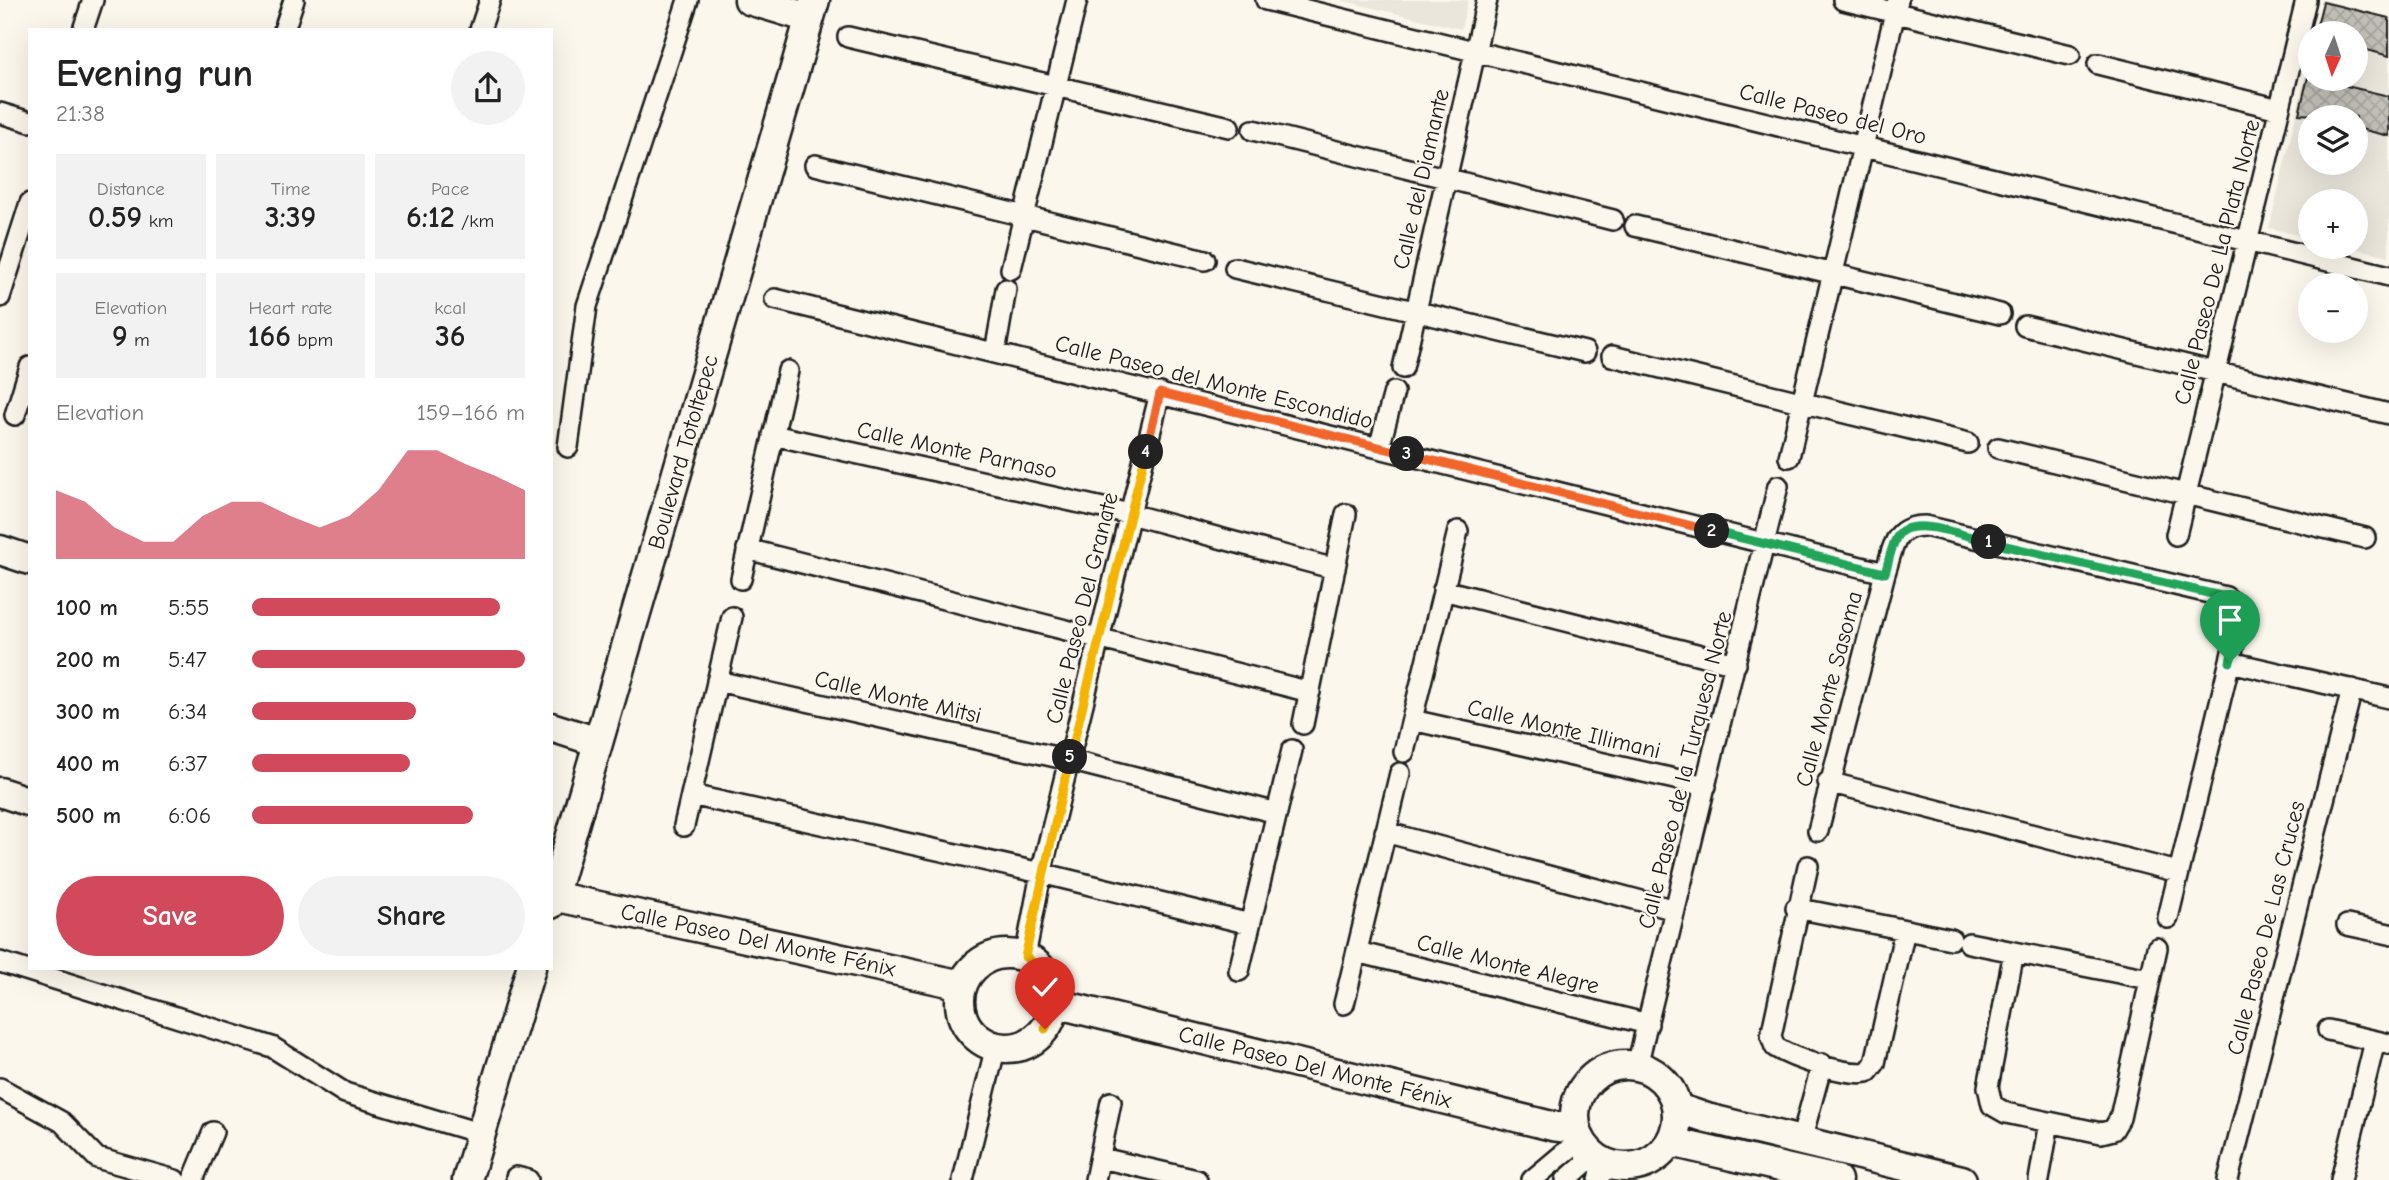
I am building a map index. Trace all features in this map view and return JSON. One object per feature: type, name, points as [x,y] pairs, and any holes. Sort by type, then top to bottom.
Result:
[{"type":"main road","points":[[749,0],[812,9]]},
{"type":"main road","name":"Boulevard Totoltepec","points":[[553,897],[812,9]]},
{"type":"main road","points":[[0,550],[28,559]]},
{"type":"main road","points":[[553,728],[597,742]]},
{"type":"main road","points":[[0,792],[28,801]]},
{"type":"main road","name":"Calle Paseo Del Monte Fénix","points":[[553,901],[962,985]]},
{"type":"main road","points":[[1010,953],[1025,957],[1047,975],[1054,1003],[1052,1016],[1035,1038],[1010,1048],[981,1040],[962,1016],[959,1000],[962,985],[970,972],[988,958],[1010,953]]},
{"type":"main road","points":[[467,1180],[530,970]]},
{"type":"main road","name":"Calle Paseo Del Monte Fénix","points":[[1054,1003],[1552,1126],[1591,1153]]},
{"type":"main road","points":[[1615,1066],[1637,1066],[1662,1079],[1672,1092],[1678,1120],[1671,1142],[1661,1154],[1633,1167],[1591,1153],[1575,1112],[1578,1096],[1587,1082],[1600,1072],[1615,1066]]},
{"type":"main road","points":[[1677,1108],[1962,1180]]},
{"type":"main road","points":[[1671,1142],[1796,1175],[1837,1180]]},
{"type":"street","points":[[84,28],[93,0]]},
{"type":"street","points":[[285,28],[294,0]]},
{"type":"street","points":[[481,28],[490,0]]},
{"type":"street","points":[[568,447],[587,306],[688,0]]},
{"type":"street","points":[[1011,269],[1077,0]]},
{"type":"street","name":"Calle Paseo del Oro","points":[[1266,0],[2389,276]]},
{"type":"street","name":"Calle del Diamante","points":[[1403,368],[1487,0]]},
{"type":"street","points":[[1843,0],[1897,6],[2070,55]]},
{"type":"street","name":"Calle Paseo De La Plata Norte","points":[[2176,535],[2306,0]]},
{"type":"street","points":[[1789,457],[1897,6]]},
{"type":"street","points":[[848,37],[1229,127]]},
{"type":"street","points":[[2098,64],[2279,109]]},
{"type":"street","points":[[0,113],[28,121]]},
{"type":"street","points":[[1253,130],[1613,220]]},
{"type":"street","points":[[815,165],[1205,260]]},
{"type":"street","points":[[0,297],[6,258],[28,208]]},
{"type":"street","points":[[1635,226],[1833,271],[2000,314]]},
{"type":"street","points":[[1235,268],[1585,352]]},
{"type":"street","points":[[995,353],[1006,289]]},
{"type":"street","name":"Calle Paseo del Monte Escondido","points":[[775,299],[1885,573]]},
{"type":"street","points":[[2025,326],[2389,414]]},
{"type":"street","points":[[1612,356],[1968,443]]},
{"type":"street","points":[[741,579],[788,371]]},
{"type":"street","points":[[15,415],[28,373]]},
{"type":"street","points":[[1379,447],[1394,392]]},
{"type":"street","name":"Calle Paseo Del Granate","points":[[1025,957],[1041,873],[1160,393]]},
{"type":"street","name":"Calle Monte Parnaso","points":[[773,435],[1130,514],[1335,569]]},
{"type":"street","points":[[1998,448],[2365,538]]},
{"type":"street","name":"Calle Paseo de la Turquesa Norte","points":[[1637,1066],[1778,486]]},
{"type":"street","points":[[1303,724],[1346,514]]},
{"type":"street","name":"Calle Monte Sasoma","points":[[1818,831],[1828,782],[1885,573],[1898,534],[1910,526],[1925,526],[2225,597],[2237,606],[2240,619],[2230,662]]},
{"type":"street","points":[[1404,752],[1458,531]]},
{"type":"street","points":[[747,549],[1310,692]]},
{"type":"street","points":[[1443,590],[1736,664]]},
{"type":"street","points":[[684,826],[732,617]]},
{"type":"street","points":[[2168,918],[2230,662],[2389,698]]},
{"type":"street","name":"Calle Monte Mitsi","points":[[717,681],[1069,760],[1277,813]]},
{"type":"street","name":"Calle Paseo De Las Cruces","points":[[2228,1180],[2352,689]]},
{"type":"street","name":"Calle Monte Illimani","points":[[1412,720],[1706,786]]},
{"type":"street","points":[[1239,971],[1292,750]]},
{"type":"street","points":[[1344,1004],[1400,773]]},
{"type":"street","points":[[1828,782],[2178,872]]},
{"type":"street","points":[[691,795],[1041,873],[1250,924]]},
{"type":"street","points":[[1385,832],[1675,910]]},
{"type":"street","points":[[1808,866],[1796,908],[1771,1036],[1775,1047],[1786,1054],[1822,1064],[1859,1073],[1868,1072],[1875,1063],[1905,930]]},
{"type":"street","points":[[1796,908],[2149,979]]},
{"type":"street","points":[[2347,925],[2389,934]]},
{"type":"street","points":[[2014,952],[1988,1087],[1992,1105],[2006,1113],[2101,1133],[2113,1130],[2120,1118],[2157,948]]},
{"type":"street","name":"Calle Monte Alegre","points":[[1357,952],[1648,1024]]},
{"type":"street","points":[[0,962],[272,1047],[345,1093],[479,1133]]},
{"type":"street","points":[[2328,1030],[2382,1043],[2341,1180]]},
{"type":"street","points":[[963,1180],[996,1046]]},
{"type":"street","points":[[1801,1141],[1822,1064]]},
{"type":"street","points":[[0,1087],[62,1122],[97,1158],[175,1180]]},
{"type":"street","points":[[1096,1180],[1111,1101]]},
{"type":"street","points":[[2039,1180],[2049,1122]]},
{"type":"street","points":[[193,1180],[213,1132]]},
{"type":"street","points":[[1532,1180],[1591,1153]]},
{"type":"street","points":[[1566,1180],[1591,1153]]},
{"type":"street","points":[[1101,1158],[1197,1180]]},
{"type":"shaded area","points":[[1340,0],[1468,0],[1461,29]]},
{"type":"shaded area","points":[[2324,0],[2389,17],[2389,256],[2368,251],[2368,189],[2298,189],[2298,235],[2269,228],[2298,107],[2298,175],[2368,175],[2368,105],[2298,105],[2302,91],[2368,91],[2368,21],[2319,21]]},
{"type":"building","points":[[2323,2],[2389,18],[2389,56],[2368,50],[2368,21],[2318,21]]},
{"type":"building","points":[[2305,91],[2368,91],[2389,96],[2389,136],[2368,131],[2368,105],[2301,105]]},
{"type":"route","points":[[1045,1029],[1052,1016],[1053,988],[1047,975],[1037,964],[1025,957],[1041,873],[1160,393],[1885,573],[1898,534],[1910,526],[1925,526],[2225,597],[2237,606],[2240,619],[2230,662]]}]
